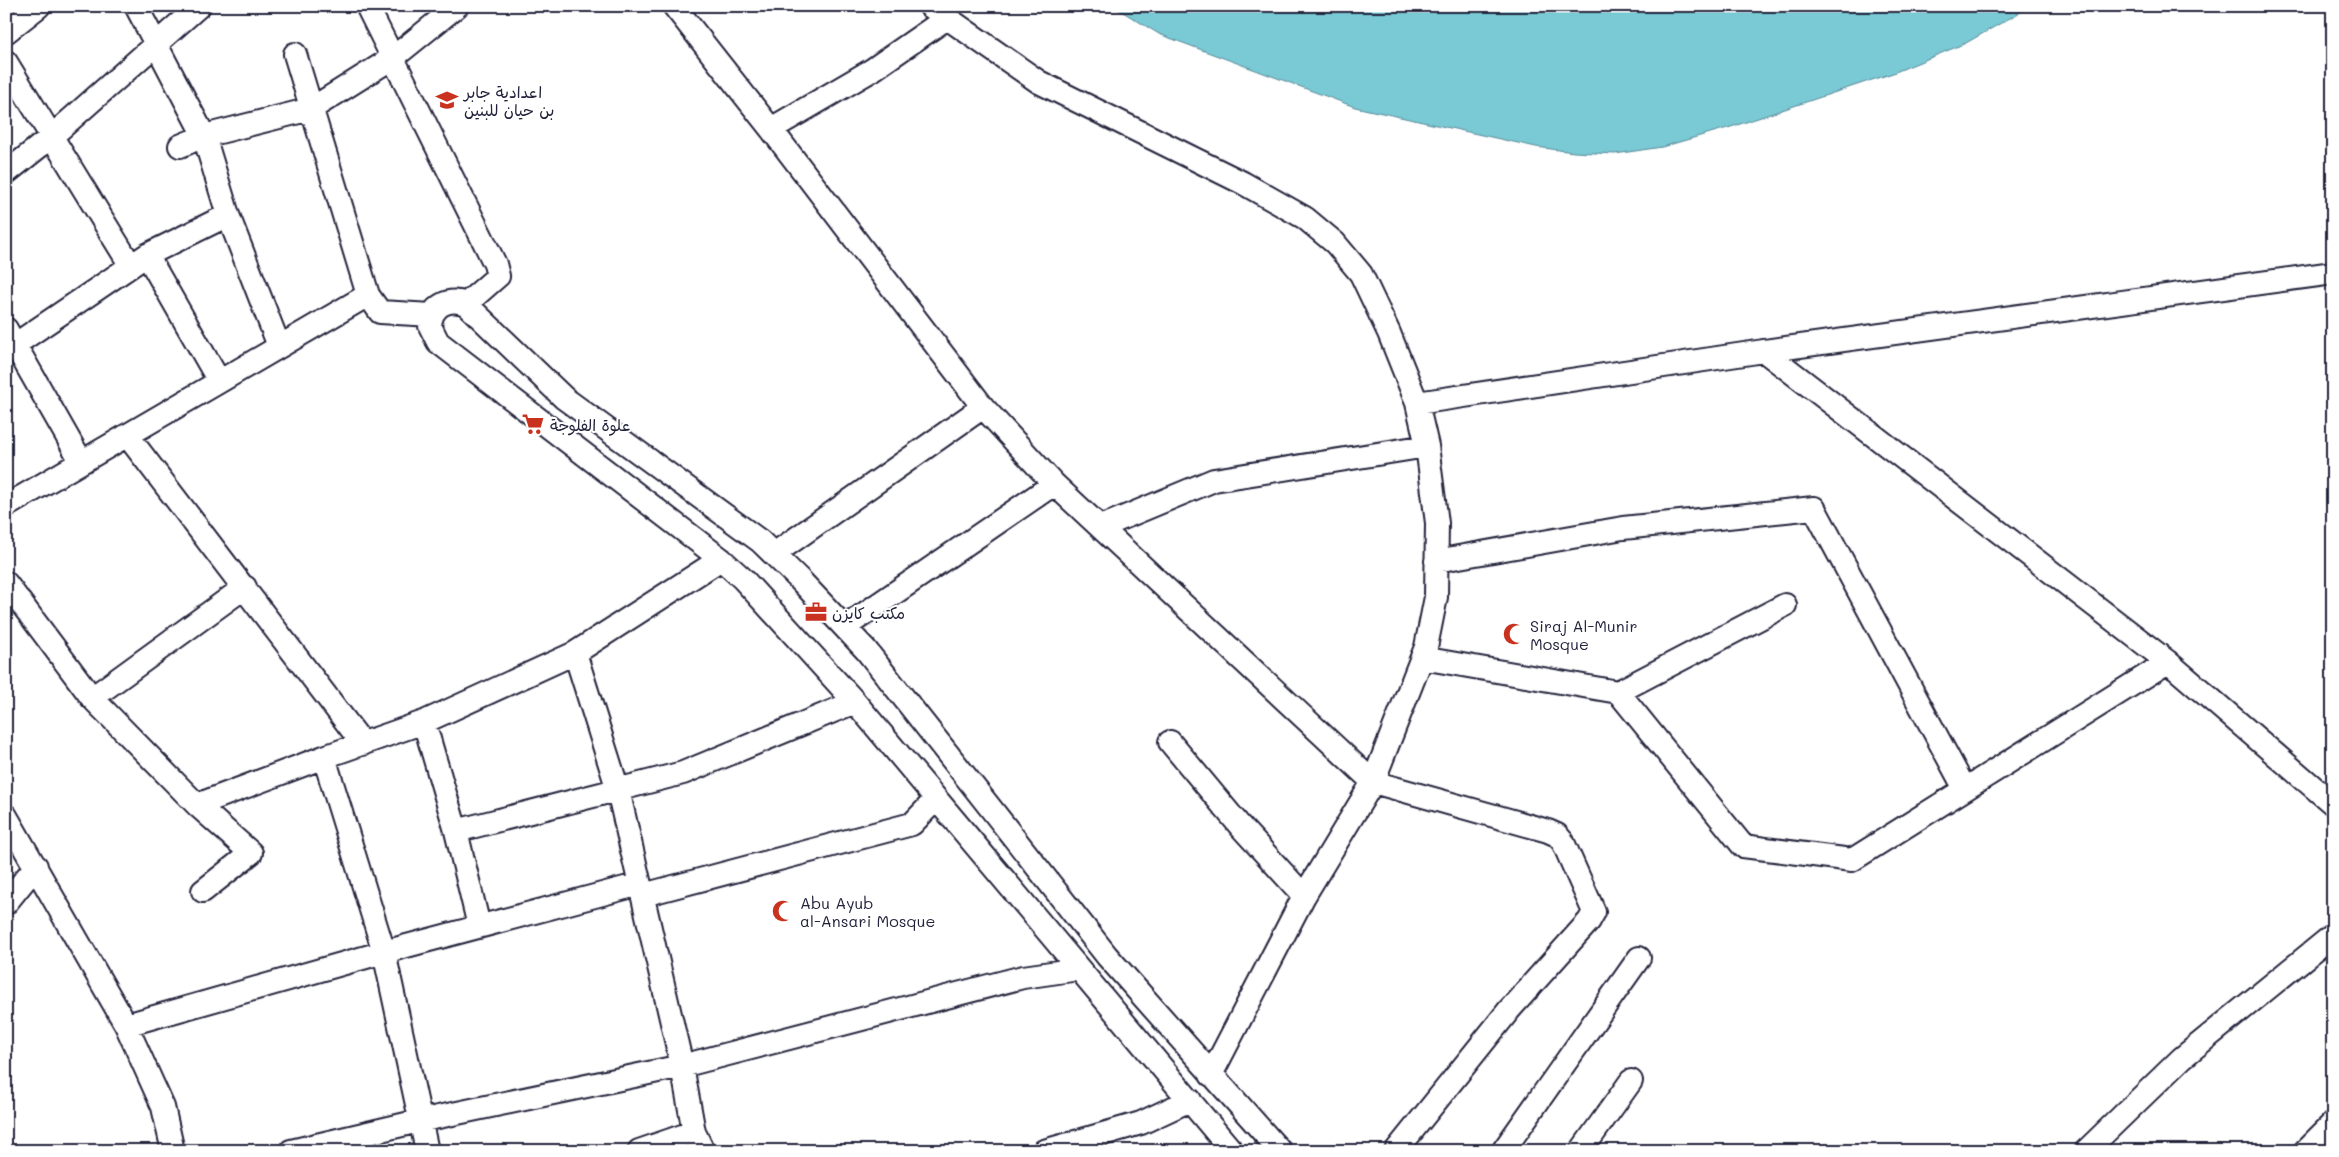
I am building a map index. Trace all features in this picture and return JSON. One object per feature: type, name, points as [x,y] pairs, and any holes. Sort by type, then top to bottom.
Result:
[{"type":"street","points":[[6,32],[39,6]]},
{"type":"street","points":[[136,6],[204,136],[228,215],[279,346]]},
{"type":"street","points":[[6,172],[51,137],[199,6]]},
{"type":"street","points":[[367,6],[495,264],[498,276],[466,304]]},
{"type":"street","points":[[180,146],[204,136],[311,109],[394,58],[457,6]]},
{"type":"street","points":[[674,6],[771,129],[983,407],[1054,484],[1373,782],[1557,835],[1567,850],[1594,912],[1589,921],[1509,1010],[1396,1151]]},
{"type":"street","points":[[771,129],[872,70],[939,12],[1039,82],[1243,183],[1305,218],[1335,243],[1361,274],[1390,333],[1417,403],[1427,446],[1437,523],[1436,597],[1422,658],[1373,782],[1304,896],[1211,1075]]},
{"type":"street","points":[[295,54],[368,295],[380,312],[432,315]]},
{"type":"street","points":[[6,62],[51,137],[139,261],[219,381]]},
{"type":"street","points":[[81,460],[13,348],[139,261],[228,215]]},
{"type":"street","points":[[1417,403],[1764,351],[2333,273]]},
{"type":"street","points":[[6,506],[81,460],[368,295]]},
{"type":"street","points":[[1232,1151],[854,702],[743,579],[721,559],[438,342],[431,332],[432,315],[440,305],[453,301],[466,304],[564,398],[774,554],[866,650],[1140,995],[1280,1151]]},
{"type":"street","points":[[1764,351],[2168,662],[2333,804]]},
{"type":"street","points":[[774,554],[983,407]]},
{"type":"street","points":[[127,435],[363,744]]},
{"type":"street","points":[[1101,526],[1214,480],[1427,446]]},
{"type":"street","points":[[845,627],[1054,484]]},
{"type":"street","points":[[1436,561],[1623,528],[1814,508],[1965,789]]},
{"type":"street","points":[[197,805],[424,722],[575,653],[721,559]]},
{"type":"street","points":[[6,583],[92,698],[197,805],[251,853],[204,891]]},
{"type":"street","points":[[92,698],[245,588]]},
{"type":"street","points":[[1422,658],[1618,692],[1785,605]]},
{"type":"street","points":[[575,653],[618,790],[698,1141],[639,1151]]},
{"type":"street","points":[[1618,692],[1743,846],[1852,860],[2168,662]]},
{"type":"street","points":[[456,831],[682,773],[854,702]]},
{"type":"street","points":[[424,722],[456,831],[479,926]]},
{"type":"street","points":[[1170,742],[1240,826],[1304,896]]},
{"type":"street","points":[[324,757],[384,952],[427,1151]]},
{"type":"street","points":[[126,1025],[479,926],[641,890],[912,824],[936,799]]},
{"type":"street","points":[[6,816],[126,1025],[164,1106],[173,1151]]},
{"type":"street","points":[[6,903],[36,866]]},
{"type":"street","points":[[2086,1151],[2182,1058],[2333,935]]},
{"type":"street","points":[[1503,1151],[1639,958]]},
{"type":"street","points":[[291,1151],[419,1121],[682,1066],[1023,977],[1078,969]]},
{"type":"street","points":[[1115,1014],[1140,995]]},
{"type":"street","points":[[1581,1151],[1630,1081]]},
{"type":"street","points":[[1044,1151],[1141,1122],[1190,1100]]},
{"type":"street","points":[[1208,1122],[1209,1151]]},
{"type":"street","points":[[2306,1151],[2333,1123]]},
{"type":"water","points":[[1113,6],[2031,6],[1966,43],[1893,73],[1731,127],[1662,147],[1615,154],[1574,152],[1536,147],[1355,107],[1159,34]]},
{"type":"place","name":"اعدادية جابر بن حيان للبنين","points":[[447,100]]},
{"type":"place","name":"علوة الفلوجة","points":[[533,424]]},
{"type":"place","name":"مكتب كايزن","points":[[816,612]]},
{"type":"place","name":"Siraj Al-Munir Mosque","points":[[1514,634]]},
{"type":"place","name":"Abu Ayub al-Ansari Mosque","points":[[783,911]]}]
